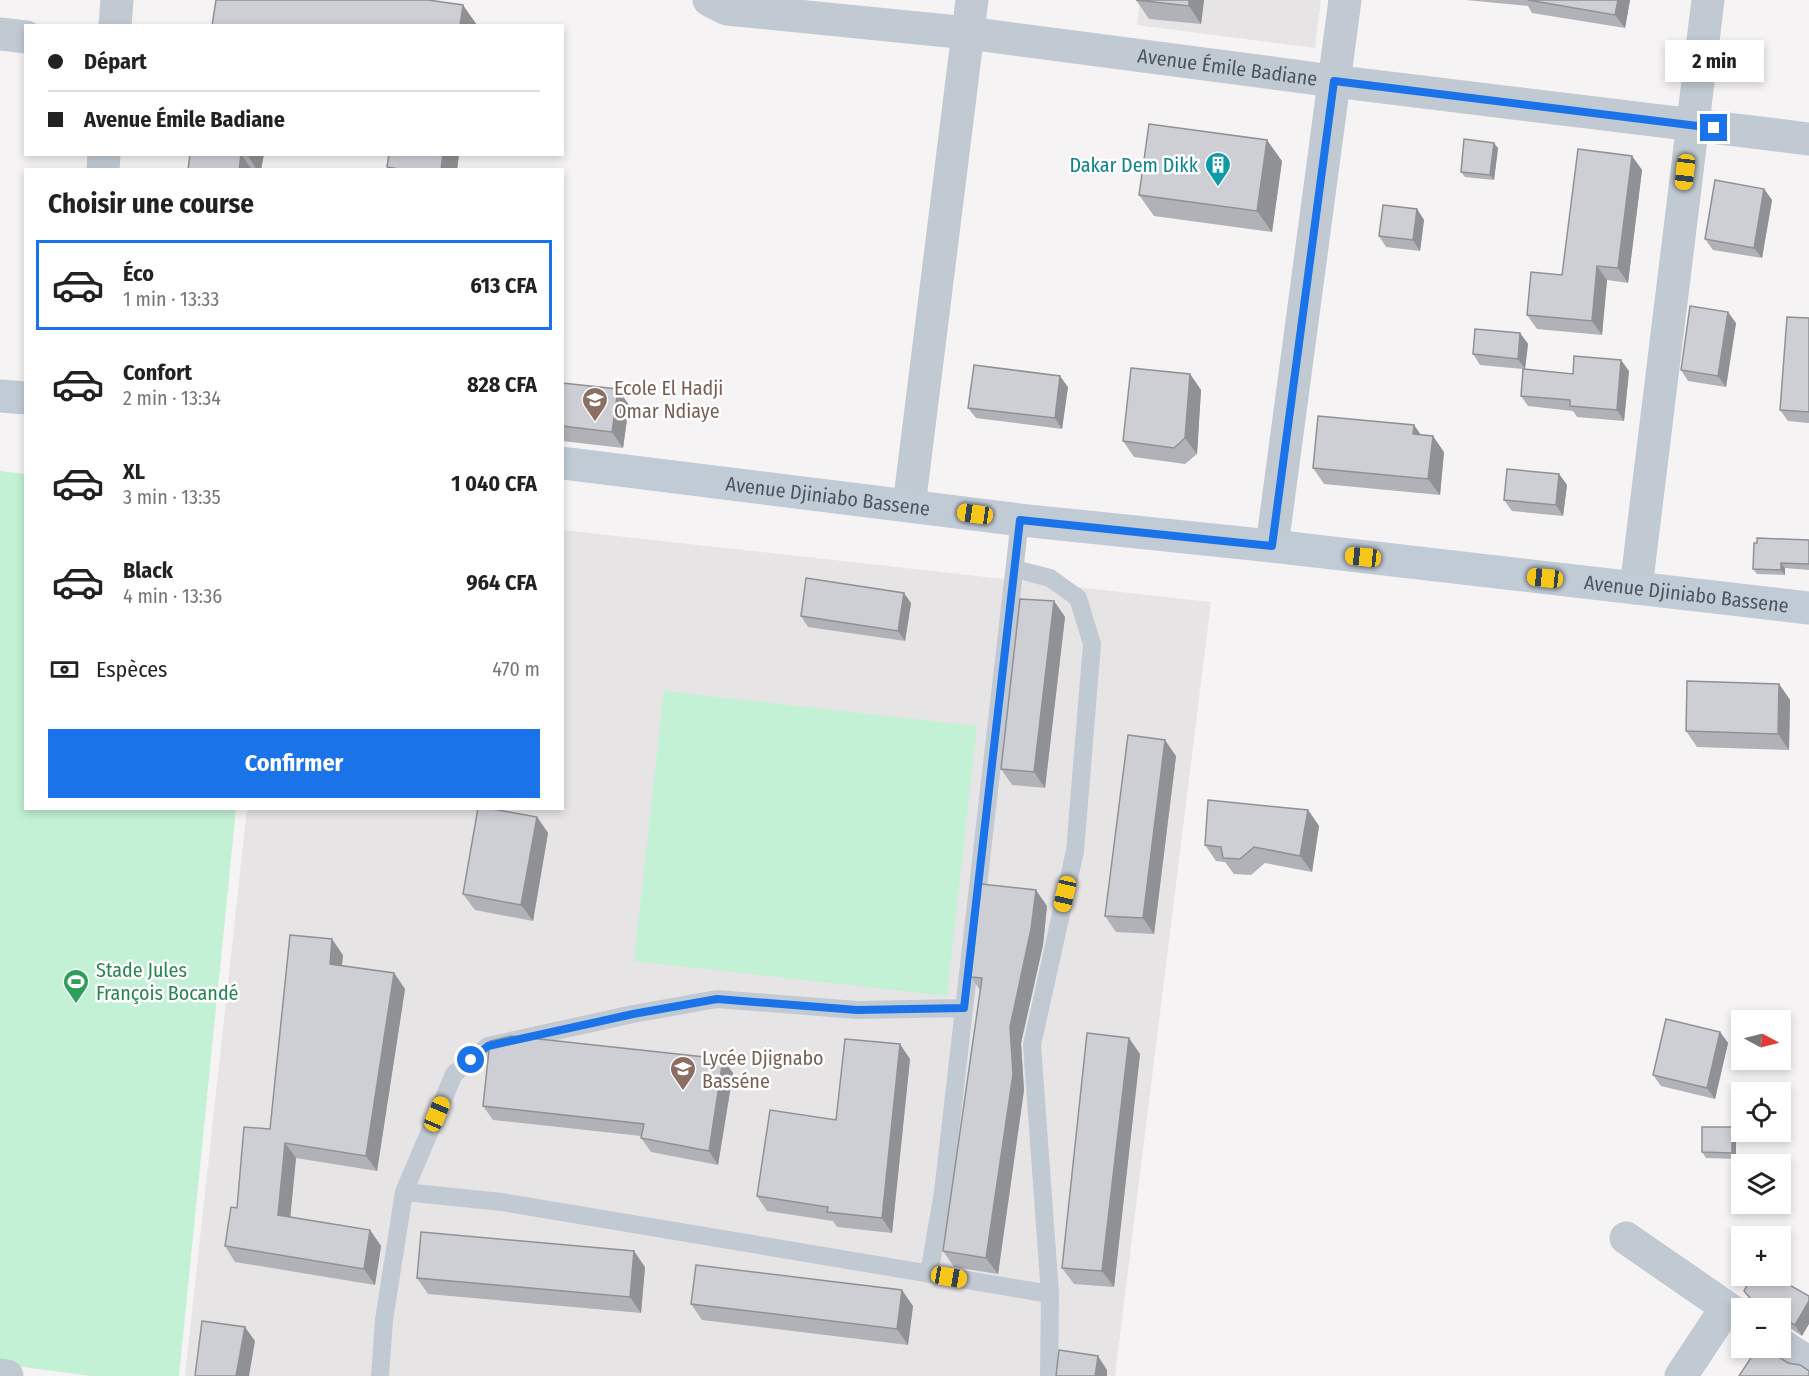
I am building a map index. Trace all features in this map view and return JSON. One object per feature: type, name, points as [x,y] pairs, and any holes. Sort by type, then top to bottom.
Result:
[{"type":"main road","points":[[0,396],[24,398]]},
{"type":"main road","name":"Avenue Djiniabo Bassene","points":[[564,463],[1020,520],[1272,546],[1809,609]]},
{"type":"street","points":[[115,24],[117,0]]},
{"type":"street","name":"Avenue Émile Badiane","points":[[709,0],[727,9],[968,33],[1691,126],[1809,139]]},
{"type":"street","points":[[909,506],[972,0]]},
{"type":"street","points":[[1272,546],[1345,0]]},
{"type":"street","points":[[1636,588],[1708,0]]},
{"type":"street","points":[[0,34],[24,37]]},
{"type":"street","points":[[1626,1238],[1731,1311]]},
{"type":"street","points":[[1681,1376],[1731,1317]]},
{"type":"street","points":[[1791,1352],[1809,1364]]},
{"type":"street","points":[[0,1375],[7,1376]]},
{"type":"lane","points":[[929,1274],[943,1192],[1020,520]]},
{"type":"lane","points":[[1015,569],[1050,578],[1078,598],[1092,644],[1074,851],[1032,1045],[1050,1294],[1049,1376]]},
{"type":"lane","points":[[380,1376],[384,1320],[404,1192],[454,1074],[488,1046],[633,1014],[717,999],[857,1010],[964,1008]]},
{"type":"lane","points":[[404,1192],[502,1202],[1050,1294]]},
{"type":"shaded area","points":[[1140,0],[1321,0],[1315,48],[1137,25]]},
{"type":"shaded area","name":"Lycée Djignabo Basséne","points":[[564,530],[1211,602],[1115,1376],[185,1376],[247,810],[564,810]]},
{"type":"green space","points":[[0,471],[24,474],[24,810],[236,810],[179,1376],[92,1376],[0,1364]]},
{"type":"green space","points":[[664,691],[977,726],[947,996],[634,961]]},
{"type":"building","points":[[216,0],[428,0],[463,5],[460,24],[212,24]]},
{"type":"building","points":[[1136,0],[1189,0],[1189,6]]},
{"type":"building","points":[[1528,0],[1618,0],[1615,15]]},
{"type":"building","name":"Dakar Dem Dikk","points":[[1149,124],[1267,140],[1257,211],[1139,195]]},
{"type":"building","points":[[1464,139],[1494,143],[1490,175],[1461,172]]},
{"type":"building","points":[[1578,149],[1632,156],[1618,268],[1597,266],[1592,321],[1527,315],[1531,272],[1562,275]]},
{"type":"building","points":[[190,156],[241,156],[239,168],[188,168]]},
{"type":"building","points":[[389,156],[443,156],[441,168],[387,167]]},
{"type":"building","points":[[1715,180],[1764,189],[1754,248],[1705,239]]},
{"type":"building","points":[[1383,205],[1417,209],[1413,240],[1379,236]]},
{"type":"building","points":[[1690,306],[1728,312],[1718,376],[1681,370]]},
{"type":"building","points":[[1787,317],[1809,318],[1809,412],[1780,410]]},
{"type":"building","points":[[1475,329],[1520,333],[1518,359],[1473,354]]},
{"type":"building","points":[[1574,356],[1621,360],[1617,410],[1570,406],[1570,400],[1521,396],[1523,369],[1573,374]]},
{"type":"building","points":[[974,365],[1060,376],[1055,418],[968,408]]},
{"type":"building","points":[[1131,368],[1190,374],[1185,438],[1174,448],[1123,441]]},
{"type":"building","points":[[564,383],[618,389],[612,432],[564,426]]},
{"type":"building","points":[[1318,416],[1414,425],[1413,434],[1433,436],[1428,479],[1313,468]]},
{"type":"building","points":[[1507,469],[1559,474],[1556,505],[1504,500]]},
{"type":"building","points":[[1757,538],[1809,540],[1809,564],[1781,563],[1781,570],[1753,569],[1754,543],[1757,543]]},
{"type":"building","points":[[806,578],[904,593],[898,631],[801,616]]},
{"type":"building","points":[[1020,599],[1054,601],[1034,772],[1001,769]]},
{"type":"building","points":[[1687,681],[1779,684],[1778,734],[1686,731]]},
{"type":"building","points":[[1128,735],[1165,740],[1143,918],[1105,916]]},
{"type":"building","points":[[1208,800],[1308,810],[1300,856],[1254,847],[1240,859],[1223,858],[1221,847],[1205,845]]},
{"type":"building","points":[[478,810],[498,810],[537,817],[521,905],[463,894]]},
{"type":"building","points":[[981,884],[1036,890],[1031,929],[1010,1027],[1013,1074],[986,1258],[943,1251],[982,978],[971,977]]},
{"type":"building","points":[[290,935],[332,939],[330,964],[394,973],[366,1156],[285,1143],[278,1215],[370,1230],[364,1269],[225,1246],[231,1207],[237,1208],[244,1127],[270,1129]]},
{"type":"building","points":[[1666,1019],[1720,1032],[1707,1088],[1653,1075]]},
{"type":"building","points":[[1087,1033],[1129,1038],[1102,1271],[1062,1268]]},
{"type":"building","points":[[511,1036],[723,1059],[709,1151],[641,1138],[644,1124],[483,1106],[490,1041]]},
{"type":"building","points":[[845,1039],[900,1044],[882,1218],[827,1212],[828,1207],[757,1196],[770,1110],[836,1120]]},
{"type":"building","points":[[1702,1127],[1731,1127],[1732,1153],[1702,1152]]},
{"type":"building","points":[[421,1232],[634,1251],[630,1297],[417,1278]]},
{"type":"building","points":[[696,1265],[902,1290],[897,1329],[691,1304]]},
{"type":"building","points":[[1747,1286],[1791,1286],[1809,1296],[1809,1301],[1795,1325],[1791,1323],[1791,1298],[1750,1298],[1744,1291]]},
{"type":"building","points":[[202,1321],[245,1327],[236,1376],[195,1376]]},
{"type":"building","points":[[1059,1350],[1098,1356],[1095,1376],[1056,1376]]},
{"type":"building","points":[[1751,1358],[1780,1358],[1809,1371],[1809,1376],[1739,1376]]},
{"type":"place","name":"Dakar Dem Dikk","points":[[1218,188]]},
{"type":"place","name":"Ecole El Hadji Omar Ndiaye","points":[[595,423]]},
{"type":"place","name":"Stade Jules François Bocandé","points":[[76,1005]]},
{"type":"place","name":"Lycée Djignabo Basséne","points":[[683,1092]]},
{"type":"route","points":[[471,1060],[488,1046],[633,1014],[717,999],[857,1010],[964,1008],[1020,520],[1272,546],[1334,81],[1714,128]]}]
